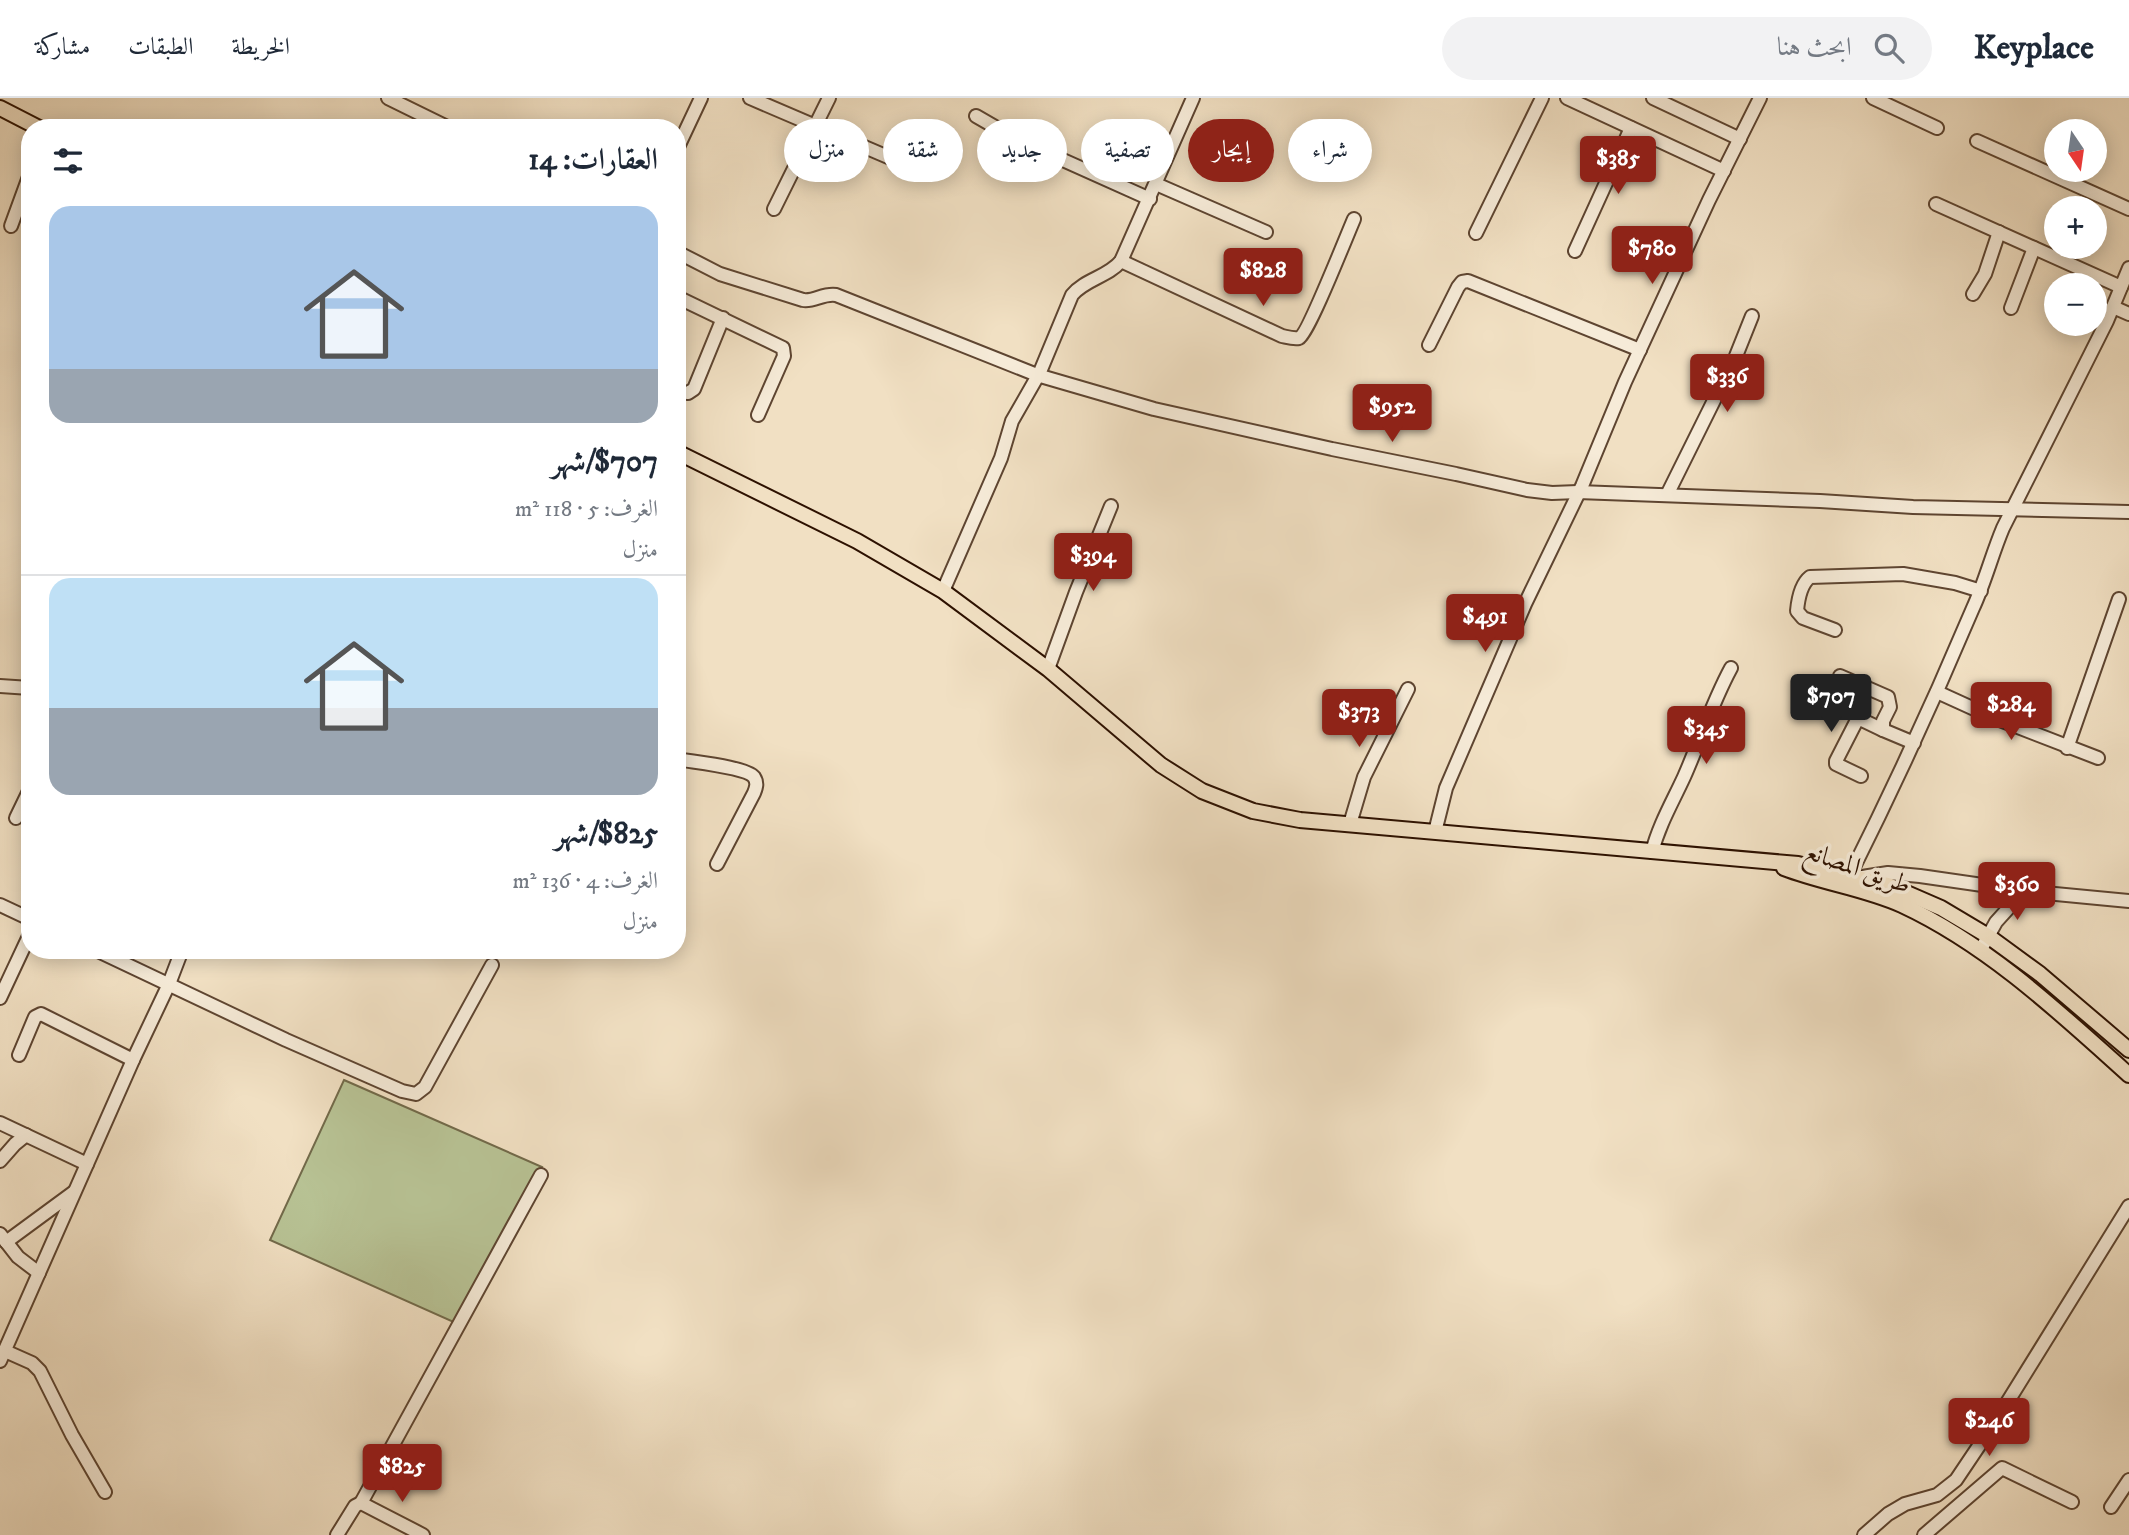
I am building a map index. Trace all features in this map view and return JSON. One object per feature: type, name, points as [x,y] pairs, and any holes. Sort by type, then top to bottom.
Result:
[{"type":"main road","points":[[0,108],[21,119]]},
{"type":"main road","points":[[686,456],[835,529],[943,591],[1048,669],[1142,750],[1180,778],[1202,791],[1240,807],[1300,820],[1808,865],[1856,876],[1917,896],[1988,936],[2040,974],[2129,1050]]},
{"type":"main road","name":"طريق المصانع","points":[[1770,863],[1902,905],[1957,935],[2062,1016],[2129,1075]]},
{"type":"street","points":[[388,98],[431,119]]},
{"type":"street","points":[[686,130],[701,98]]},
{"type":"street","points":[[750,98],[800,119]]},
{"type":"street","points":[[819,119],[829,98]]},
{"type":"street","points":[[943,591],[998,465],[1012,421],[1038,375],[1074,292],[1113,269],[1121,261],[1193,98]]},
{"type":"street","points":[[1476,233],[1542,98]]},
{"type":"street","points":[[1567,98],[1724,171]]},
{"type":"street","points":[[1653,98],[1680,104],[1740,139]]},
{"type":"street","points":[[1435,832],[1446,788],[1477,713],[1640,350],[1760,98]]},
{"type":"street","points":[[1873,98],[1937,128]]},
{"type":"street","points":[[976,116],[1016,139],[1150,199]]},
{"type":"street","points":[[1575,250],[1631,128]]},
{"type":"street","points":[[1977,141],[2129,209]]},
{"type":"street","points":[[774,209],[788,182]]},
{"type":"street","points":[[1156,184],[1266,232]]},
{"type":"street","points":[[11,226],[21,199]]},
{"type":"street","points":[[1936,204],[2120,287]]},
{"type":"street","points":[[1121,261],[1283,335],[1298,338],[1310,321],[1354,219]]},
{"type":"street","points":[[1973,294],[1985,274],[1999,232]]},
{"type":"street","points":[[2011,308],[2034,248]]},
{"type":"street","points":[[686,257],[719,274],[803,300],[836,295],[1038,375],[1154,409],[1527,490],[1913,507],[2129,512]]},
{"type":"street","points":[[2129,268],[2113,307],[1993,551],[1980,591],[1856,876],[1888,873],[1910,875],[2024,891],[2129,901]]},
{"type":"street","points":[[1429,345],[1458,287],[1462,282],[1468,281],[1640,350]]},
{"type":"street","points":[[686,302],[780,345],[784,350],[758,415]]},
{"type":"street","points":[[2113,307],[2129,314]]},
{"type":"street","points":[[1667,495],[1736,356],[1752,316]]},
{"type":"street","points":[[686,393],[694,389],[723,318]]},
{"type":"street","points":[[1048,669],[1111,506]]},
{"type":"street","points":[[1835,630],[1802,618],[1797,611],[1802,588],[1810,577],[1903,574],[1955,583],[1980,591]]},
{"type":"street","points":[[2067,748],[2119,599]]},
{"type":"street","points":[[1652,852],[1659,828],[1680,785],[1718,691],[1731,668]]},
{"type":"street","points":[[1840,676],[1888,697],[1890,707],[1883,721],[1883,730]]},
{"type":"street","points":[[0,686],[21,687]]},
{"type":"street","points":[[1350,824],[1364,777],[1408,688]]},
{"type":"street","points":[[1937,692],[2067,748],[2098,758]]},
{"type":"street","points":[[1861,776],[1836,764],[1858,718],[1914,743]]},
{"type":"street","points":[[686,761],[746,772],[755,780],[754,793],[718,864]]},
{"type":"street","points":[[16,818],[21,808]]},
{"type":"street","points":[[1980,951],[2004,911],[2024,891]]},
{"type":"street","points":[[0,905],[21,915]]},
{"type":"street","points":[[0,998],[21,953]]},
{"type":"street","points":[[115,959],[367,1076],[416,1094],[425,1087],[492,965]]},
{"type":"street","points":[[105,1492],[40,1371],[32,1363],[2,1356],[179,959]]},
{"type":"street","points":[[19,1055],[35,1017],[41,1014],[133,1060]]},
{"type":"street","points":[[0,1123],[87,1164]]},
{"type":"street","points":[[0,1161],[26,1135]]},
{"type":"street","points":[[337,1535],[355,1506],[361,1503],[541,1175]]},
{"type":"street","points":[[39,1273],[18,1257],[3,1238],[75,1191]]},
{"type":"street","points":[[1864,1535],[1888,1514],[1905,1504],[1937,1495],[1956,1480],[1997,1419],[2129,1206]]},
{"type":"street","points":[[1924,1535],[2002,1468],[2072,1502]]},
{"type":"street","points":[[2112,1507],[2129,1480]]},
{"type":"street","points":[[361,1503],[423,1535]]},
{"type":"green space","points":[[344,1080],[542,1167],[458,1324],[270,1240]]}]
